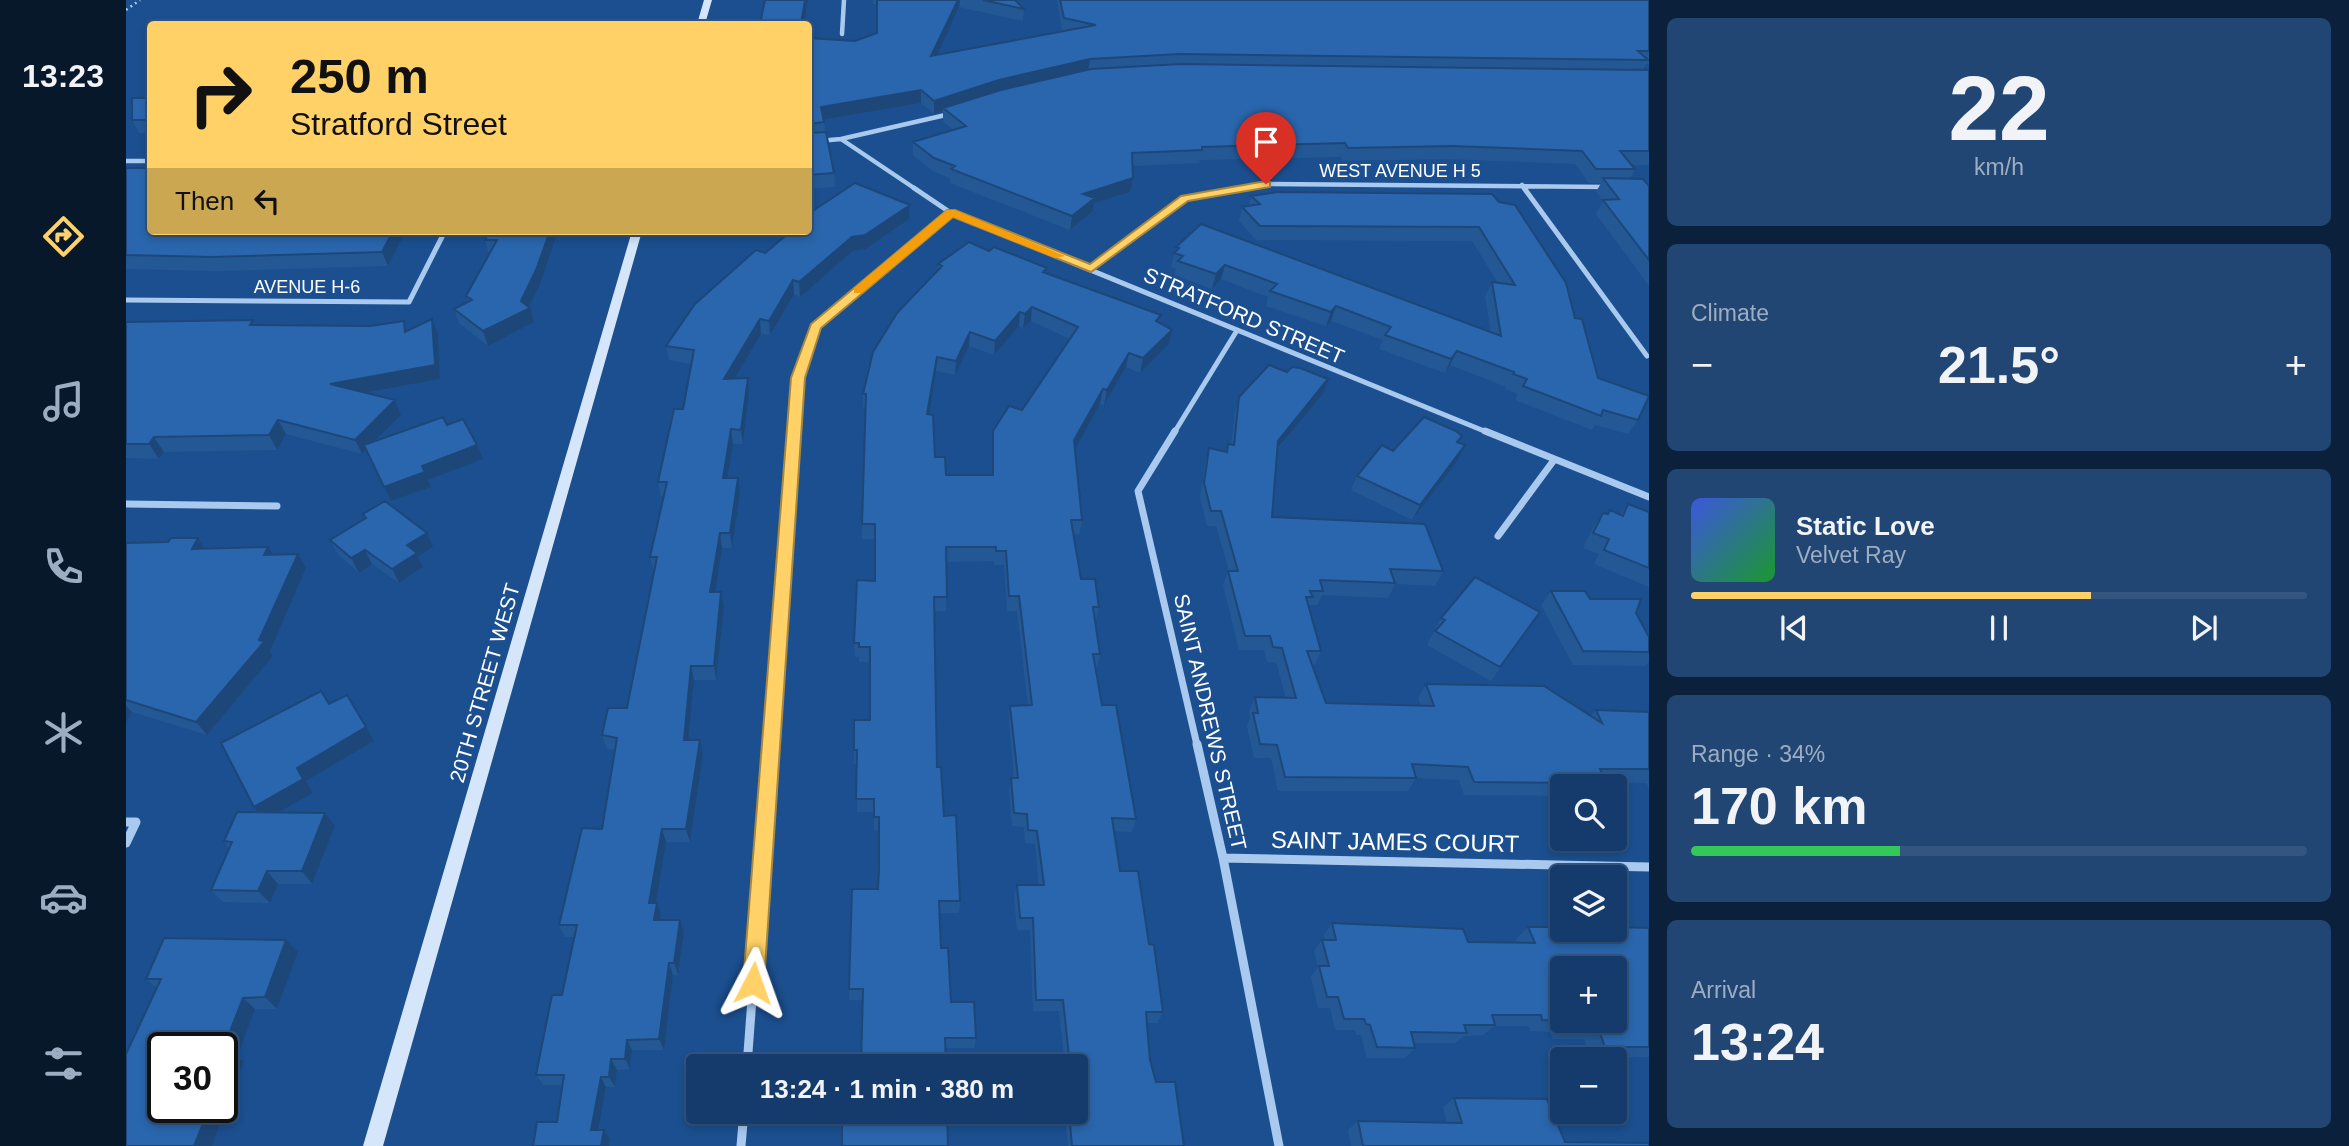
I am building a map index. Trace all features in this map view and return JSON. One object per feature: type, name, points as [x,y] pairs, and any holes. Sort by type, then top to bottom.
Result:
[{"type":"main road","points":[[702,21],[708,0]]},
{"type":"main road","name":"20TH STREET WEST","points":[[373,1146],[636,235]]},
{"type":"street","points":[[842,34],[844,0]]},
{"type":"street","points":[[812,142],[841,139],[924,122],[961,110]]},
{"type":"street","name":"STRATFORD STREET","points":[[841,139],[951,213],[1091,268],[1236,332],[1649,497]]},
{"type":"street","points":[[126,161],[147,161]]},
{"type":"street","name":"WEST AVENUE H 5","points":[[1091,268],[1185,198],[1266,184],[1611,187]]},
{"type":"street","points":[[1522,186],[1647,356]]},
{"type":"street","points":[[748,1054],[798,378],[816,327],[951,213]]},
{"type":"street","name":"AVENUE H-6","points":[[126,300],[409,302],[443,235]]},
{"type":"street","name":"SAINT ANDREWS STREET","points":[[1236,332],[1138,491],[1223,858],[1279,1146]]},
{"type":"street","points":[[1498,536],[1554,460]]},
{"type":"street","points":[[126,505],[277,506]]},
{"type":"street","points":[[126,822],[136,822],[126,843]]},
{"type":"street","name":"SAINT JAMES COURT","points":[[1223,858],[1649,867]]},
{"type":"street","points":[[741,1146],[743,1124]]},
{"type":"path","points":[[126,10],[140,0]]},
{"type":"building","points":[[765,0],[805,0],[802,21],[761,21]]},
{"type":"building","points":[[877,0],[958,0],[931,56],[1096,25],[1064,18],[1060,0],[1649,0],[1649,51],[1638,51],[1648,60],[1180,54],[1090,59],[999,80],[934,101],[921,90],[821,107],[824,122],[812,124],[812,38],[855,41],[877,33]]},
{"type":"building","points":[[983,0],[1015,0],[1024,9]]},
{"type":"building","points":[[1181,64],[1649,70],[1649,151],[1620,151],[1635,169],[1596,169],[1582,151],[1452,146],[1348,148],[1345,143],[1202,147],[1202,150],[1132,153],[1133,178],[1083,194],[1095,198],[1072,216],[951,169],[955,166],[934,158],[913,142],[966,126],[943,108],[1001,90],[1091,69]]},
{"type":"building","points":[[132,98],[147,98],[147,120],[132,120]]},
{"type":"building","points":[[826,132],[834,173],[812,175],[812,133]]},
{"type":"building","points":[[126,168],[147,168],[147,235],[391,235],[382,252],[212,257],[126,255]]},
{"type":"building","points":[[1603,178],[1643,179],[1649,186],[1649,260],[1603,200],[1619,199]]},
{"type":"building","points":[[855,183],[910,205],[865,235],[852,237],[799,282],[793,280],[769,321],[760,319],[724,379],[748,378],[741,430],[731,429],[723,478],[738,478],[730,533],[720,533],[710,592],[721,592],[714,666],[691,666],[684,740],[700,740],[686,829],[662,829],[649,903],[657,903],[654,920],[680,920],[674,963],[669,963],[659,1039],[627,1040],[625,1059],[611,1059],[609,1077],[601,1077],[591,1130],[604,1130],[601,1146],[533,1146],[537,1122],[557,1122],[564,1075],[536,1075],[552,995],[562,995],[577,925],[559,925],[582,828],[602,829],[617,738],[602,735],[608,708],[627,708],[657,557],[650,557],[667,482],[658,482],[674,409],[683,409],[694,350],[666,346],[695,304],[756,250],[765,253],[786,235],[812,235],[812,211]]},
{"type":"building","points":[[1278,192],[1492,194],[1499,202],[1515,205],[1566,283],[1575,318],[1582,319],[1598,378],[1649,396],[1638,420],[1603,410],[1601,416],[1523,386],[1527,379],[1513,374],[1514,372],[1457,351],[1451,359],[1385,335],[1391,327],[1336,306],[1331,312],[1270,291],[1277,284],[1225,265],[1216,274],[1178,261],[1183,256],[1174,253],[1179,248],[1176,247],[1201,224],[1501,336],[1492,282],[1515,285],[1479,227],[1260,226],[1242,207],[1260,204],[1251,196]]},
{"type":"building","points":[[487,235],[549,235],[521,301],[530,308],[483,331],[454,309],[472,300],[466,296],[497,240],[485,240]]},
{"type":"building","points":[[969,242],[989,251],[994,247],[1047,268],[1043,272],[1161,315],[1156,321],[1172,330],[1143,358],[1129,353],[1107,390],[1103,389],[1074,440],[1082,520],[1071,520],[1081,579],[1095,579],[1099,607],[1093,607],[1100,654],[1093,654],[1102,705],[1116,705],[1136,819],[1112,818],[1120,871],[1138,871],[1149,944],[1154,945],[1163,1012],[1146,1012],[1150,1060],[1156,1082],[1175,1082],[1184,1146],[1072,1146],[1070,1124],[1088,1124],[1088,1054],[1069,1054],[1063,1000],[1036,1000],[1033,918],[1020,918],[1017,885],[1044,885],[1037,831],[1028,830],[1027,814],[1014,813],[1011,778],[1018,778],[1010,706],[1032,705],[1019,596],[1009,596],[1006,551],[996,551],[996,547],[946,547],[947,597],[934,597],[937,767],[941,767],[944,816],[956,815],[960,901],[939,901],[941,948],[948,948],[951,1002],[974,1002],[976,1038],[945,1038],[946,1054],[861,1054],[863,989],[849,989],[852,889],[878,889],[879,869],[879,817],[874,817],[874,799],[856,799],[857,750],[854,750],[854,720],[870,720],[870,647],[859,647],[859,643],[854,643],[857,580],[875,581],[875,524],[862,524],[866,394],[863,394],[873,352],[897,313],[942,266],[938,264]],"holes":[[[1032,307],[1078,327],[1022,410],[1009,406],[993,431],[993,475],[946,475],[945,457],[935,457],[933,415],[927,414],[937,357],[956,361],[970,332],[995,341],[1020,312],[1025,314]]]},
{"type":"building","points":[[432,319],[435,365],[330,384],[395,400],[355,440],[278,420],[269,435],[154,437],[149,444],[126,444],[126,322],[253,320],[250,325],[370,326],[404,321],[405,332]]},
{"type":"building","points":[[1269,365],[1287,372],[1292,367],[1300,368],[1328,379],[1278,441],[1272,517],[1425,524],[1443,571],[1390,569],[1395,583],[1320,580],[1323,591],[1310,591],[1313,597],[1306,597],[1321,651],[1307,651],[1326,703],[1434,706],[1426,684],[1544,686],[1602,723],[1596,710],[1649,712],[1649,769],[1600,769],[1602,774],[1550,774],[1550,783],[1474,782],[1468,767],[1412,764],[1416,778],[1285,777],[1277,745],[1260,744],[1253,713],[1258,713],[1255,697],[1296,698],[1282,648],[1273,647],[1270,636],[1245,636],[1228,571],[1238,571],[1221,511],[1211,511],[1204,483],[1209,448],[1227,452],[1228,444],[1234,445],[1239,397]]},
{"type":"building","points":[[443,417],[447,425],[463,419],[477,445],[422,466],[425,472],[384,487],[364,445]]},
{"type":"building","points":[[1424,417],[1456,431],[1462,436],[1457,442],[1465,445],[1420,505],[1357,476],[1382,445],[1393,451]]},
{"type":"building","points":[[385,501],[427,533],[407,545],[417,553],[392,569],[365,550],[351,558],[330,540],[366,518],[363,514]]},
{"type":"building","points":[[1628,504],[1649,512],[1649,568],[1604,550],[1609,539],[1593,533],[1603,513],[1608,514],[1610,510],[1623,516]]},
{"type":"building","points":[[171,538],[198,538],[192,549],[268,547],[264,555],[298,554],[259,640],[264,642],[196,722],[126,700],[126,543],[168,542]]},
{"type":"building","points":[[1475,577],[1540,612],[1500,667],[1435,631],[1445,620],[1441,618]]},
{"type":"building","points":[[1551,591],[1585,591],[1590,599],[1641,599],[1636,613],[1649,637],[1649,652],[1583,651]]},
{"type":"building","points":[[321,691],[329,704],[347,695],[366,727],[297,768],[303,779],[254,807],[221,743]]},
{"type":"building","points":[[237,812],[325,813],[302,871],[267,871],[258,891],[211,890],[232,842],[224,841]]},
{"type":"building","points":[[1332,923],[1463,929],[1468,942],[1535,943],[1528,927],[1550,927],[1550,942],[1627,942],[1627,927],[1649,928],[1649,1047],[1605,1047],[1600,1033],[1627,1033],[1627,956],[1550,956],[1550,1020],[1542,1020],[1541,1015],[1492,1015],[1495,1025],[1464,1025],[1467,1033],[1411,1032],[1415,1048],[1377,1047],[1370,1025],[1366,1024],[1364,1019],[1344,1019],[1338,997],[1327,997],[1319,966],[1329,966],[1322,940],[1336,940]]},
{"type":"building","points":[[164,938],[286,940],[265,997],[243,998],[230,1032],[147,1032],[147,1123],[203,1123],[194,1146],[126,1146],[126,1054],[161,979],[146,979]]},
{"type":"building","points":[[1454,1098],[1547,1099],[1550,1106],[1550,1124],[1557,1124],[1565,1142],[1649,1143],[1649,1146],[1363,1146],[1358,1121],[1462,1123]]},
{"type":"building","points":[[842,1124],[947,1124],[948,1146],[842,1146]]},
{"type":"slow traffic","points":[[858,291],[951,213],[1059,256]]},
{"type":"route","points":[[753,983],[798,378],[816,327],[951,213],[1091,268],[1185,198],[1266,184]]}]
